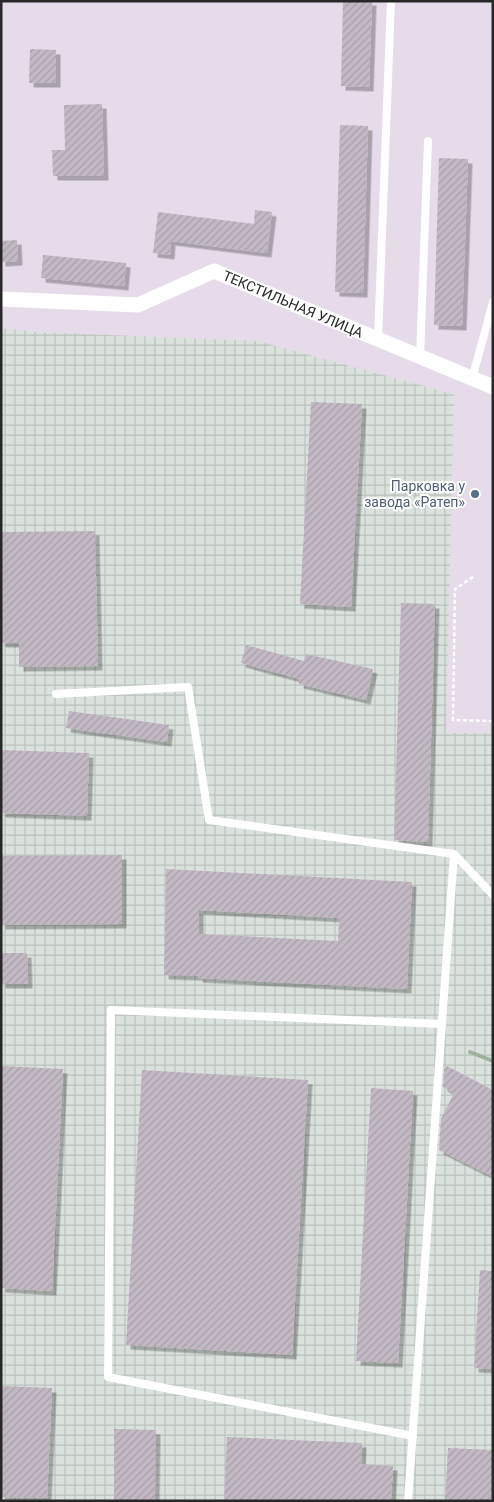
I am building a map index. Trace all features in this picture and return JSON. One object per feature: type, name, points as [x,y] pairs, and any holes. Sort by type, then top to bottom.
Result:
[{"type":"street","name":"ТЕКСТИЛЬНАЯ УЛИЦА","points":[[1,299],[138,305],[214,271],[493,387]]},
{"type":"lane","points":[[378,340],[390,1]]},
{"type":"lane","points":[[420,357],[428,141]]},
{"type":"lane","points":[[472,378],[493,302]]},
{"type":"lane","points":[[56,694],[188,687],[209,820],[454,854],[493,894]]},
{"type":"lane","points":[[408,1501],[454,854]]},
{"type":"lane","points":[[413,1436],[108,1377],[111,1010],[442,1024]]},
{"type":"path","points":[[473,576],[455,589],[453,720],[493,721]]},
{"type":"shaded area","points":[[1,328],[36,332],[257,341],[454,394],[446,733],[493,733],[493,1501],[1,1501]]},
{"type":"building","points":[[343,1],[372,1],[369,87],[341,86]]},
{"type":"building","points":[[30,49],[56,50],[56,83],[29,83]]},
{"type":"building","points":[[102,104],[104,176],[53,176],[52,150],[65,150],[64,105]]},
{"type":"building","points":[[340,125],[368,126],[363,293],[335,292]]},
{"type":"building","points":[[439,158],[468,159],[462,326],[434,325]]},
{"type":"building","points":[[255,210],[272,212],[267,253],[171,241],[170,255],[153,253],[158,212],[254,224]]},
{"type":"building","points":[[17,240],[18,261],[1,262],[1,241]]},
{"type":"building","points":[[43,255],[126,263],[124,286],[41,278]]},
{"type":"building","points":[[311,402],[362,404],[351,607],[300,604]]},
{"type":"building","points":[[95,531],[98,666],[19,667],[19,643],[1,643],[1,532]]},
{"type":"building","points":[[401,603],[435,604],[428,842],[394,840]]},
{"type":"building","points":[[246,645],[304,661],[306,654],[373,669],[366,700],[299,684],[300,679],[241,663]]},
{"type":"building","points":[[69,711],[169,725],[167,742],[66,728]]},
{"type":"building","points":[[1,750],[89,753],[87,816],[1,813]]},
{"type":"building","points":[[122,855],[122,924],[1,925],[1,856]]},
{"type":"building","points":[[166,869],[412,882],[407,989],[164,975]],"holes":[[[199,910],[339,918],[338,941],[199,934]]]},
{"type":"building","points":[[1,953],[27,953],[28,984],[1,984]]},
{"type":"building","points":[[1,1066],[63,1069],[52,1291],[1,1288]]},
{"type":"building","points":[[447,1066],[493,1090],[493,1177],[439,1150],[441,1119],[454,1093],[443,1087],[444,1070]]},
{"type":"building","points":[[142,1070],[308,1080],[292,1355],[126,1345]]},
{"type":"building","points":[[371,1088],[413,1091],[398,1363],[356,1361]]},
{"type":"building","points":[[480,1270],[493,1271],[493,1369],[474,1368]]},
{"type":"building","points":[[1,1386],[52,1388],[47,1498],[1,1497]]},
{"type":"building","points":[[114,1429],[156,1430],[155,1501],[114,1501]]},
{"type":"building","points":[[227,1437],[362,1443],[361,1464],[393,1466],[391,1501],[224,1501]]},
{"type":"building","points":[[448,1448],[493,1450],[493,1501],[445,1501]]},
{"type":"railway","points":[[470,1052],[493,1061]]},
{"type":"place","name":"Парковка у завода «Ратеп»","points":[[475,494]]}]
